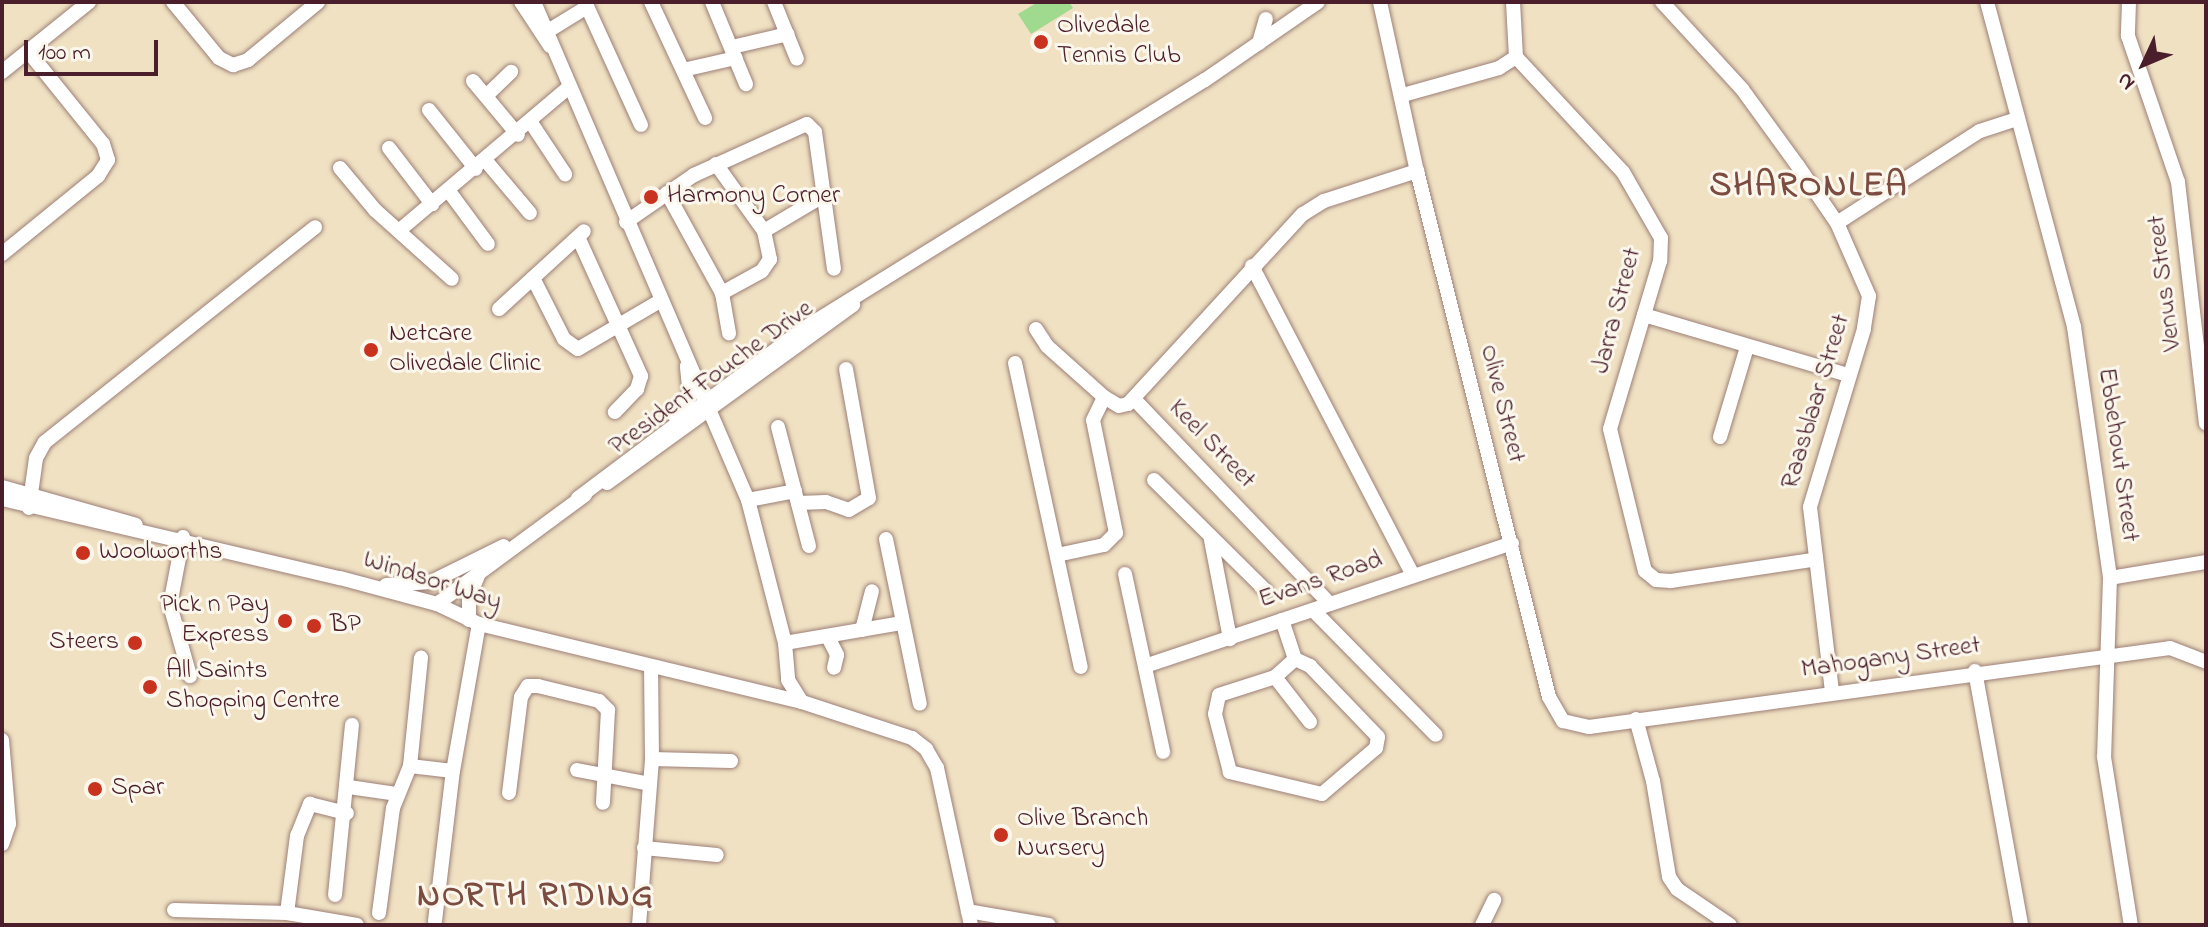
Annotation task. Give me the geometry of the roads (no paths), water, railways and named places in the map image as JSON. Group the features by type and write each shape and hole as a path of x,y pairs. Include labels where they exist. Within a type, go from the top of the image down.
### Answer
{"street":[{"path":"2,72 89,2"},
{"path":"173,2 219,58 233,65 248,60 318,2"},
{"path":"521,2 549,39"},
{"path":"534,2 626,222 710,404 748,500 785,643 785,666 802,702"},
{"path":"651,2 705,118"},
{"path":"712,2 746,84"},
{"path":"774,2 797,59"},
{"name":"President Fouche Drive","path":"578,498 648,458 748,369 1259,43 1318,2"},
{"name":"President Fouche Drive","path":"1004,205 1201,91 1330,2"},
{"path":"1372,2 1384,6"},
{"path":"1403,95 1499,68 1516,57 1513,2"},
{"name":"Raasblaar Street","path":"1662,2 1742,89 1837,223 1870,303 1813,493 1812,560 1832,692"},
{"name":"Ebbehout Street","path":"1987,2 2074,327 2110,578 2104,757 2131,925"},
{"name":"Venus Street","path":"2129,2 2128,36 2178,182 2206,423"},
{"path":"549,39 586,4 641,125"},
{"name":"Olive Street","path":"1384,6 1417,171 1552,708 1563,721 1580,727"},
{"path":"1259,43 1266,19"},
{"path":"683,70 788,34"},
{"path":"2,254 98,176 108,160 103,144 28,51"},
{"name":"Jarra Street","path":"1516,57 1623,172 1654,219 1661,253 1610,429 1645,571 1656,580 1671,581 1812,560"},
{"path":"486,96 511,72"},
{"path":"473,81 518,135"},
{"path":"401,229 518,135 569,87"},
{"path":"429,110 530,213"},
{"path":"1837,223 1980,131 2018,119"},
{"path":"530,121 565,174"},
{"path":"626,222 716,164 810,124 826,194 834,269"},
{"path":"389,148 432,204"},
{"path":"716,164 764,231 768,265 722,293"},
{"path":"340,168 375,210 401,229 452,279"},
{"path":"1135,400 1252,266 1313,206 1417,171"},
{"path":"448,190 488,244"},
{"path":"667,193 722,293 729,333"},
{"path":"764,231 826,194"},
{"path":"29,502 36,458 45,442 315,227"},
{"path":"499,309 581,234 642,380 615,412"},
{"path":"1252,266 1412,574"},
{"path":"533,278 569,346 587,347 662,300"},
{"name":"President Fouche Drive","path":"437,604 656,437 829,325 867,291"},
{"path":"1644,315 1848,375"},
{"path":"1036,329 1047,346 1104,397 1093,420 1116,533 1104,545 1057,555"},
{"path":"1720,437 1747,347"},
{"path":"656,437 690,396 685,349"},
{"path":"1015,363 1081,667"},
{"path":"693,367 718,382 748,369"},
{"path":"748,500 797,497 849,510 869,498 846,369"},
{"name":"Keel Street","path":"1104,397 1124,406 1135,400 1330,604"},
{"path":"778,427 809,546"},
{"path":"1154,480 1211,540 1266,591"},
{"name":"Windsor Way","path":"2,487 29,502"},
{"name":"Windsor Way","path":"2,499 127,520 142,529 437,604 474,622 861,722"},
{"path":"183,537 170,605 190,676"},
{"path":"886,539 920,704"},
{"path":"1211,540 1230,639"},
{"name":"Evans Road","path":"1145,666 1512,543"},
{"path":"362,584 431,582 515,544"},
{"path":"2110,578 2206,562"},
{"path":"435,921 474,622 469,597 481,569"},
{"path":"1125,574 1163,752"},
{"path":"862,630 872,591"},
{"path":"1313,610 1436,735"},
{"path":"1282,620 1295,659 1310,666 1378,737 1376,748 1329,791 1308,794 1235,774 1225,764 1216,700 1231,689 1275,677 1295,659"},
{"path":"785,643 902,623"},
{"path":"828,637 837,655 834,668"},
{"name":"Mahogany Street","path":"1580,727 1975,671 2170,648 2206,662"},
{"path":"379,913 397,794 410,766 421,658"},
{"path":"763,693 785,666"},
{"path":"639,925 652,759 651,668"},
{"path":"1975,671 2021,925"},
{"path":"1275,677 1310,722"},
{"name":"Windsor Way","path":"707,682 802,702 912,738 931,755 969,918"},
{"path":"509,793 521,697 528,686 606,706 603,803"},
{"path":"1636,719 1653,781 1669,877 1677,889 1730,925"},
{"path":"335,895 347,813 352,725"},
{"path":"2,740 9,824 2,844"},
{"path":"652,759 731,761"},
{"path":"410,766 453,771"},
{"path":"577,770 650,784"},
{"path":"349,787 397,794"},
{"path":"287,913 297,836 310,804 347,813"},
{"path":"644,848 717,855"},
{"path":"1482,925 1494,900"},
{"path":"174,910 287,913 357,925"},
{"path":"969,918 1049,925"}],"place":[{"name":"Olivedale Tennis Club","path":"1041,42"},
{"name":"Harmony Corner","path":"651,197"},
{"name":"Netcare Olivedale Clinic","path":"371,350"},
{"name":"Woolworths","path":"83,553"},
{"name":"Pick n Pay Express","path":"285,621"},
{"name":"BP","path":"314,626"},
{"name":"Steers","path":"135,643"},
{"name":"All Saints Shopping Centre","path":"150,687"},
{"name":"Spar","path":"95,789"},
{"name":"Olive Branch Nursery","path":"1001,835"}],"district":[{"name":"SHARONLEA","path":"1809,188"},
{"name":"NORTH RIDING","path":"536,898"}]}
